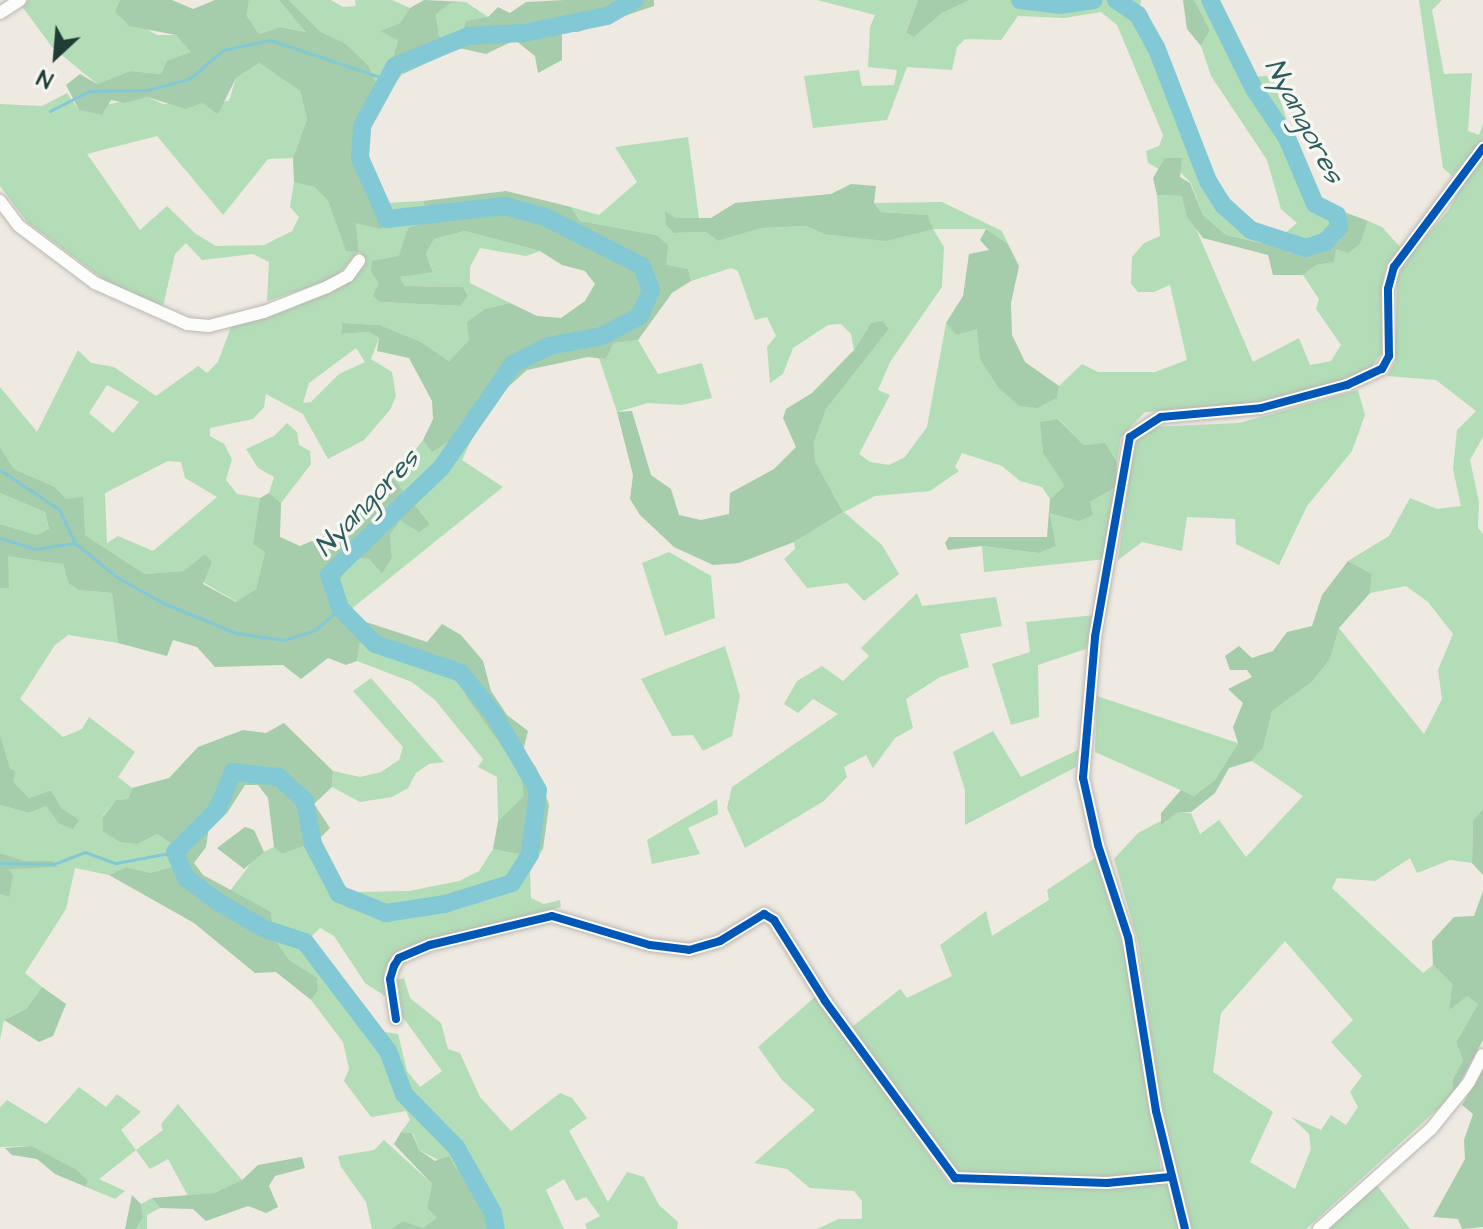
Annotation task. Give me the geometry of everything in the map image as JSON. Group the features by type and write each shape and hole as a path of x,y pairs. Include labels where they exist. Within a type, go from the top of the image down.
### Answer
{"street":[{"path":"0,13 20,0"},
{"path":"1185,1229 1170,1177 1138,982 1083,778 1095,637 1130,437 1140,425 1161,417 1261,408 1347,385 1382,369 1389,356 1388,289 1394,267 1483,148"},
{"path":"0,201 19,226 95,283 187,324 209,326 264,312 348,276 359,261"},
{"path":"396,1019 391,972 399,958 430,945 552,916 650,945 689,950 720,941 764,914 774,920 825,1001 955,1178 1107,1183 1170,1177"},
{"path":"1319,1229 1431,1129 1469,1082 1483,1055"}],"green space":[{"path":"29,0 120,0 115,11 157,35 176,35 192,52 161,74 130,71 97,84 52,47 21,5"},
{"path":"120,0 172,0 193,9 215,0 249,0 247,16 259,34 280,27 306,32 279,0 289,0 321,32 345,43 368,65 382,95 367,128 366,159 390,212 381,229 356,223 359,252 346,251 328,201 314,187 294,182 293,158 307,119 300,91 259,63 236,78 218,114 202,103 186,109 147,97 125,103 111,100 102,115 79,110 66,85 80,74 97,84 130,71 161,74 167,61 191,52 176,35 129,26 115,11"},
{"path":"249,0 279,0 307,32 280,27 259,34 247,16"},
{"path":"289,0 331,0 343,7 356,6 355,0 392,0 410,8 400,23 381,31 398,39 393,57 403,74 382,95 368,65 345,43 321,32"},
{"path":"424,0 466,2 451,3 436,14 439,36 459,48 403,74 393,57 398,40 380,31 400,23 410,8"},
{"path":"654,0 654,6 578,32 562,32 562,60 538,73 535,56 515,40 486,54 459,48 466,21 488,17 498,7 510,13 526,2"},
{"path":"817,0 918,0 906,31 914,37 942,13 970,0 1141,0 1140,7 1154,27 1224,197 1249,221 1274,233 1261,243 1226,235 1203,215 1191,183 1166,158 1159,169 1148,163 1146,151 1159,146 1163,135 1117,25 1101,12 1064,18 1018,16 1001,40 965,39 957,47 952,70 907,67 887,120 813,128 804,76 859,70 862,86 894,85 897,70 868,67 870,27 875,15"},
{"path":"918,0 970,0 942,13 914,37 906,32"},
{"path":"1183,0 1194,0 1210,30 1201,46 1187,29"},
{"path":"1194,0 1216,0 1248,70 1256,77 1272,75 1304,172 1320,197 1347,213 1341,239 1323,251 1289,253 1284,234 1297,223 1281,209 1267,160 1211,76 1201,46 1210,30"},
{"path":"1419,0 1442,0 1432,10 1444,74 1472,73 1468,131 1479,135 1483,123 1483,140 1452,176 1443,168"},
{"path":"466,2 488,17 460,48 439,36 436,13 451,3"},
{"path":"259,63 300,91 307,119 293,158 268,159 223,215 157,136 87,154 140,230 167,206 196,234 216,246 264,245 292,231 299,217 290,207 294,182 314,187 328,201 346,250 359,252 334,279 267,301 269,262 253,254 202,260 186,243 175,254 163,306 103,279 27,222 0,186 0,104 42,106 67,93 79,110 147,97 163,104 229,101 236,78"},
{"path":"688,137 699,218 675,218 674,233 706,232 718,241 760,228 806,226 824,234 926,215 881,212 874,203 942,202 1002,231 1008,244 986,229 933,229 944,247 942,287 890,362 878,390 890,395 859,454 870,462 889,465 905,457 927,427 946,323 956,335 977,328 1057,398 1059,386 1082,364 1098,372 1155,372 1187,360 1170,285 1154,292 1138,292 1131,284 1132,257 1144,243 1160,236 1157,195 1182,196 1253,362 1299,338 1310,365 1331,361 1341,345 1316,309 1319,299 1303,275 1316,265 1334,262 1335,249 1360,244 1368,221 1382,227 1400,247 1386,266 1382,287 1386,347 1367,373 1338,383 1247,407 1145,412 1121,437 1117,462 1105,444 1084,445 1059,419 1041,422 1043,453 1066,486 1050,499 1042,487 1020,481 1002,466 962,453 955,467 959,471 930,491 875,496 844,512 882,545 899,574 864,601 847,583 807,588 784,559 795,549 794,542 843,512 815,461 814,442 826,409 889,329 884,322 871,323 854,350 851,334 841,324 828,325 793,348 783,374 770,383 767,347 776,336 767,317 755,320 738,271 731,268 691,281 688,269 666,266 656,235 580,221 571,207 599,215 637,182 615,147"},
{"path":"1483,157 1483,437 1470,460 1479,502 1478,528 1483,534 1483,810 1473,822 1472,863 1450,860 1417,873 1410,858 1375,881 1337,878 1332,888 1423,973 1433,965 1452,984 1449,1010 1467,995 1478,1004 1456,1042 1463,1060 1452,1081 1454,1094 1306,1229 1192,1229 1164,1132 1138,942 1114,859 1138,833 1176,813 1191,813 1200,834 1219,820 1246,857 1303,796 1252,761 1263,748 1272,711 1312,682 1330,659 1339,628 1424,734 1442,699 1438,670 1453,634 1428,602 1406,586 1370,593 1372,574 1348,561 1389,536 1410,498 1437,509 1461,506 1453,469 1457,430 1476,411 1436,380 1387,376 1395,362 1397,278 1406,259 1448,211 1474,163","holes":["1285,941 1353,1020 1331,1042 1362,1076 1350,1092 1358,1107 1346,1125 1331,1115 1321,1130 1291,1117 1309,1134 1311,1149 1295,1189 1250,1162 1273,1112 1213,1072 1221,1013"]},
{"path":"1165,158 1182,158 1180,177 1190,183 1203,215 1226,235 1261,243 1274,233 1284,234 1289,253 1323,251 1341,239 1347,213 1368,221 1360,244 1348,253 1336,249 1334,262 1316,265 1303,275 1273,275 1268,255 1203,238 1187,217 1182,196 1157,195 1153,178"},
{"path":"851,184 876,186 874,203 881,212 927,215 933,229 886,241 824,234 806,226 761,228 718,241 706,232 674,233 666,225 665,211 675,218 711,218 735,203 831,194"},
{"path":"506,191 571,207 580,221 656,235 668,245 666,265 688,269 691,281 672,293 638,340 614,343 606,359 588,357 527,370 490,403 470,443 450,441 432,452 423,440 433,419 432,401 409,358 377,351 379,338 369,332 341,334 342,323 380,325 421,342 449,361 469,340 467,322 485,309 510,303 537,316 561,318 585,301 595,284 585,271 562,265 540,251 465,231 434,239 426,254 433,272 400,277 404,286 463,287 468,296 460,306 380,302 373,296 379,283 371,272 372,261 399,256 408,228 428,220 423,201"},
{"path":"423,201 428,220 408,228 400,256 379,283 380,302 459,306 468,296 463,287 403,286 399,277 433,271 426,254 434,239 465,231 540,251 526,256 480,248 470,267 470,283 510,303 485,309 469,340 449,361 421,342 380,325 342,323 341,334 369,332 379,338 371,359 392,372 396,396 390,410 364,440 328,459 303,414 266,394 264,407 253,419 210,428 210,436 224,444 232,459 226,480 237,494 260,498 254,543 265,552 256,589 237,602 184,571 145,574 85,535 66,499 55,487 14,469 0,447 0,387 37,432 78,350 91,363 114,367 156,396 198,366 207,373 218,362 231,327 329,293 350,281 364,261 359,252 356,223 390,212 385,203","holes":["356,348 365,362 339,374 311,402 303,403 309,383","107,385 139,402 113,433 89,413","168,461 181,462 185,478 217,497 153,551 118,536 107,543 105,493"]},
{"path":"986,229 1008,244 1019,266 1011,303 1012,335 1025,362 1059,386 1057,398 1037,408 1019,406 998,387 980,359 977,329 956,335 946,323 963,296 969,254 989,250 980,240"},
{"path":"883,321 889,329 826,409 814,442 815,461 843,512 794,542 739,563 713,565 674,547 640,515 630,499 633,475 617,412 632,411 651,475 671,489 679,515 701,520 729,514 730,493 774,469 796,447 783,418 786,409 812,393 854,350 871,323"},
{"path":"638,340 658,374 702,363 712,398 682,405 648,403 617,412 599,358 606,359 614,343"},
{"path":"1358,390 1365,415 1352,451 1307,506 1279,565 1236,544 1235,519 1187,517 1182,551 1142,542 1118,560 1133,450 1137,437 1151,427 1239,423"},
{"path":"1058,419 1084,445 1105,443 1117,462 1116,487 1090,502 1093,515 1079,521 1050,513 1056,546 1039,553 982,546 948,550 945,543 949,537 1047,537 1050,499 1065,486 1043,453 1040,422"},
{"path":"287,423 297,432 299,445 310,451 311,464 281,503 269,493 274,477 258,468 246,449 274,436"},
{"path":"423,440 432,451 450,441 470,443 462,460 503,487 350,610 338,584 352,558 369,559 382,574 392,558 390,535 400,519 430,524 393,478"},
{"path":"0,447 14,469 55,487 66,499 83,497 85,535 145,574 184,571 205,554 212,562 203,584 236,602 256,589 265,552 253,544 260,498 269,493 281,503 280,537 300,546 338,530 351,509 369,503 375,485 393,478 430,524 419,532 400,520 390,535 392,558 382,574 369,559 352,558 338,584 350,610 366,622 427,642 442,624 461,635 483,661 491,691 507,715 528,731 523,751 514,759 505,751 465,695 458,667 434,656 379,640 359,643 357,661 346,665 328,658 301,679 283,665 215,667 197,647 173,640 167,656 118,643 112,593 78,590 68,583 63,564 8,556 9,588 0,588 0,524 37,535 49,529 45,512 0,493"},
{"path":"1116,487 1106,559 984,572 982,546 1039,553 1056,546 1050,512 1090,502"},
{"path":"0,493 45,512 49,530 37,535 0,524"},
{"path":"669,552 711,576 715,618 665,636 642,563"},
{"path":"22,555 63,564 68,583 78,590 112,593 118,643 68,635 55,645 20,699 63,737 82,729 89,717 135,752 118,777 132,788 128,799 116,800 103,816 103,831 138,844 157,834 172,844 171,867 150,873 126,867 109,875 75,868 66,909 25,973 42,987 26,1009 4,1020 0,1040 0,894 8,897 8,868 58,866 54,861 25,861 0,853 0,805 29,813 46,806 58,823 62,809 51,790 29,798 12,782 0,735 0,588 9,588 7,556"},
{"path":"1348,561 1372,574 1370,593 1339,628 1330,659 1312,682 1272,711 1263,748 1252,761 1229,768 1215,793 1191,812 1176,813 1161,825 1161,813 1181,790 1194,796 1215,780 1238,743 1233,727 1243,703 1228,689 1252,677 1247,670 1230,670 1225,656 1239,646 1252,658 1273,651 1287,632 1312,626 1322,595"},
{"path":"917,593 922,606 996,597 1002,626 960,634 969,667 940,677 906,699 913,728 895,738 873,768 866,755 844,767 847,777 824,801 745,848 727,808 732,787 838,714 813,699 798,713 784,704 797,681 822,666 843,681 869,656 861,648"},
{"path":"1095,615 1086,649 1038,665 1039,717 1011,725 992,664 1030,652 1026,622"},
{"path":"379,640 458,667 465,695 505,751 514,759 523,751 536,767 521,775 525,797 498,821 497,777 478,767 483,759 435,700 412,682 357,661 358,642"},
{"path":"725,646 740,696 732,736 703,751 693,735 672,736 641,679"},
{"path":"371,678 444,762 429,764 416,773 408,788 392,797 360,802 332,787 333,771 360,777 381,772 399,760 403,747 353,691"},
{"path":"1097,696 1238,743 1215,780 1194,796 1095,752"},
{"path":"284,723 333,771 332,787 314,804 330,828 316,842 282,854 274,847 268,798 258,785 245,785 227,813 209,827 206,847 194,863 203,875 271,912 274,939 289,960 317,978 318,991 311,1000 276,972 255,973 194,923 109,875 126,867 150,873 171,867 172,844 157,834 138,844 120,842 103,831 103,817 116,800 128,799 132,788 169,778 198,747 243,730 266,733"},
{"path":"993,731 1021,777 1078,750 1076,767 965,825 965,790 953,752"},
{"path":"0,735 10,769 15,771 13,782 29,798 51,790 62,809 79,820 73,829 58,823 46,806 29,813 0,805"},
{"path":"536,767 549,805 543,849 523,855 493,849 498,821 524,796 521,775"},
{"path":"717,799 718,814 688,828 700,854 652,864 647,840"},
{"path":"1483,809 1483,875 1472,863 1473,821"},
{"path":"245,827 254,830 264,852 244,869 217,848"},
{"path":"316,842 337,882 353,892 409,891 459,881 479,871 493,849 523,855 543,849 530,872 531,898 544,904 560,900 561,907 403,948 392,955 384,973 385,996 365,983 334,936 320,928 309,939 378,1031 398,1034 407,1071 420,1087 442,1071 402,1016 397,980 404,978 410,998 441,1023 448,1049 460,1053 480,1097 511,1131 560,1093 572,1098 587,1118 569,1131 608,1202 627,1172 644,1177 659,1205 678,1222 677,1229 587,1229 585,1224 600,1216 586,1197 576,1201 564,1179 546,1190 564,1229 501,1229 492,1198 456,1169 419,1150 413,1133 401,1132 410,1120 406,1111 371,1117 344,1081 349,1069 343,1042 311,1000 318,991 316,978 289,960 273,939 271,912 230,891 257,855 274,847 282,854"},
{"path":"0,853 25,861 54,861 58,867 9,869 13,876 9,897 0,894"},
{"path":"1095,858 1132,975 1161,1171 1109,1178 956,1173 852,1027 900,989 907,998 952,976 940,945 986,911 992,936 1049,900 1047,890"},
{"path":"1483,891 1483,1040 1454,1094 1452,1081 1463,1060 1456,1042 1478,1004 1467,996 1449,1010 1452,984 1433,965 1432,941 1454,917 1474,916"},
{"path":"42,987 66,1004 53,1036 39,1042 4,1020 26,1009"},
{"path":"816,996 950,1185 1110,1188 1168,1182 1179,1229 817,1229 839,1219 862,1219 862,1201 854,1191 810,1188 787,1169 754,1163 815,1110 782,1080 758,1047"},
{"path":"1483,1069 1483,1227 1462,1229 1458,1219 1433,1217 1465,1159 1464,1140 1473,1114 1462,1105"},
{"path":"79,1087 106,1107 117,1094 141,1112 121,1130 136,1150 99,1179 125,1191 115,1199 86,1187 88,1181 31,1146 0,1147 0,1107 7,1100 46,1124"},
{"path":"178,1104 242,1180 214,1193 188,1196 168,1159 150,1169 136,1150 163,1130 161,1124"},
{"path":"401,1132 412,1133 419,1150 435,1161 449,1156 456,1169 472,1164 492,1198 501,1229 391,1229 403,1221 423,1228 437,1218 427,1208 432,1184 394,1144"},
{"path":"384,1140 432,1184 427,1208 438,1219 423,1228 403,1221 391,1229 372,1229 366,1202 341,1167 338,1156 374,1150"},
{"path":"31,1146 77,1170 88,1181 86,1187 55,1174 37,1159 12,1155 5,1148"},
{"path":"302,1157 305,1168 275,1176 269,1186 278,1207 266,1213 248,1206 206,1221 193,1209 160,1208 152,1198 214,1193 242,1180 258,1165"},
{"path":"1376,1184 1410,1229 1324,1229"},
{"path":"132,1195 141,1204 143,1217 136,1229 125,1229"},
{"path":"152,1198 160,1208 147,1215 147,1229 136,1229 143,1217 141,1204"}],"waterway":[{"name":"Nyangores","path":"496,1229 493,1213 456,1147 404,1094 388,1051 305,942 265,929 218,902 186,878 175,852 217,810 233,772 279,777 305,801 313,844 339,894 386,913 445,904 512,883 530,854 538,790 495,716 461,673 375,644 340,608 329,575 441,468 513,364 549,346 602,336 640,316 651,290 642,266 545,217 505,206 387,219 360,158 362,126 395,66 468,36 524,33 607,16 635,0"},
{"name":"Nyangores","path":"1020,0 1059,5 1094,0"},
{"name":"Nyangores","path":"1116,0 1138,15 1156,47 1208,181 1223,205 1251,230 1306,248 1326,241 1339,227 1337,215 1315,204 1287,138 1254,89 1210,0"},
{"path":"50,111 89,91 147,90 189,79 223,50 270,40 386,79"},
{"path":"0,470 59,509 75,543 117,577 161,602 236,633 284,640 315,630 340,608"},
{"path":"0,538 36,549 74,543"},
{"path":"0,863 54,864 85,852 116,863 175,852"}],"cycle path":[{"path":"1185,1229 1156,1111 1128,937 1098,845 1083,778 1095,637 1130,437 1161,417 1261,408 1347,385 1382,369 1389,356 1388,289 1394,267 1483,148"},
{"path":"396,1019 390,979 394,966 399,958 430,945 552,916 650,945 689,950 720,941 764,914 774,920 825,1001 955,1178 1107,1183 1170,1177"}]}
